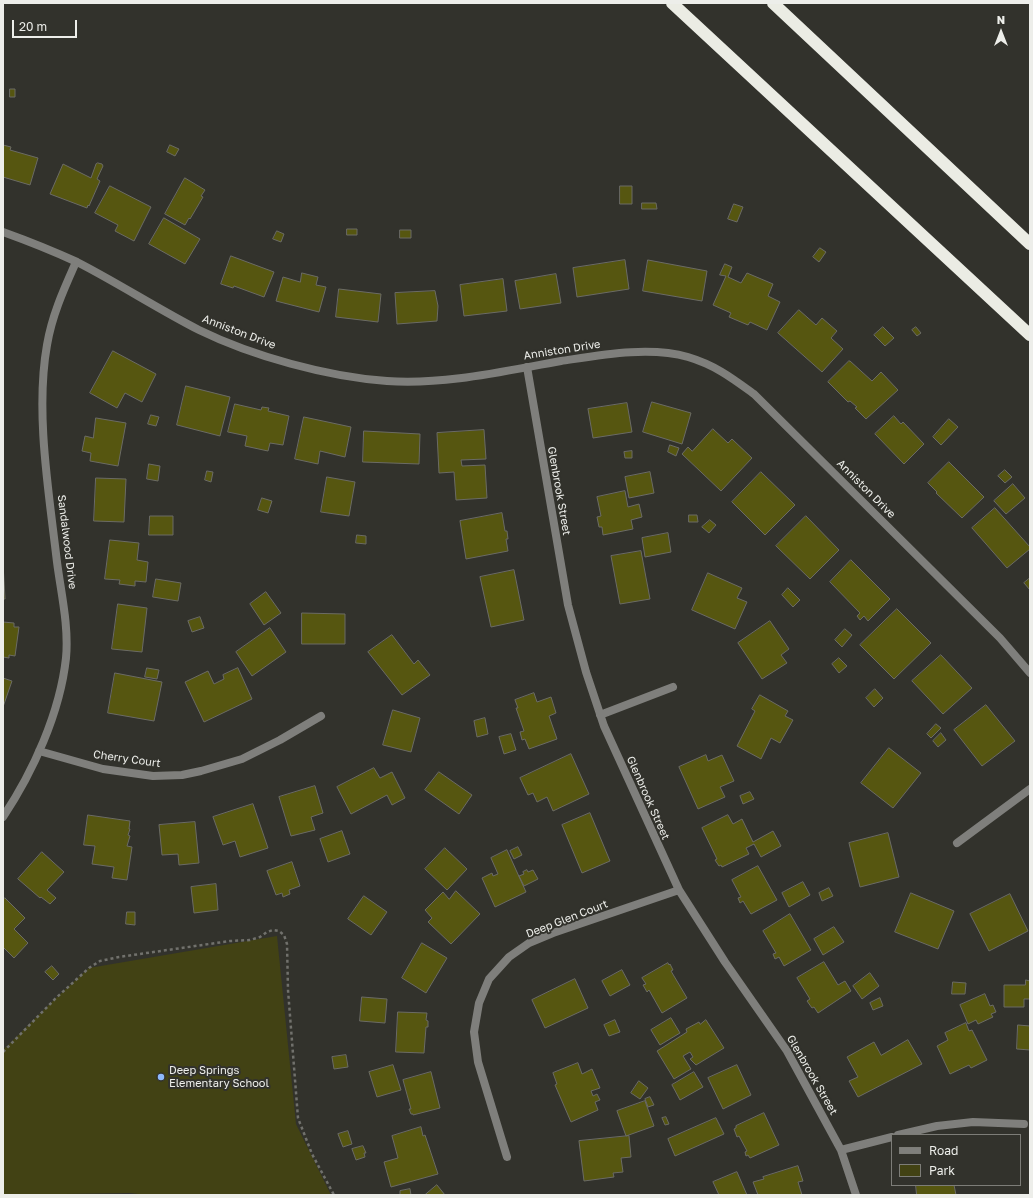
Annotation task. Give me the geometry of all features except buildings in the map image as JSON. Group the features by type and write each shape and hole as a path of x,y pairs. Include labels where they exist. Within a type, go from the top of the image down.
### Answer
{"highway":[{"path":"672,3 1030,335"},
{"path":"773,3 1030,244"}],"street":[{"name":"Anniston Drive","path":"3,232 76,262 201,330 248,350 298,365 344,376 388,381 430,381 604,354 654,352 687,357 720,370 754,394 994,633 1030,673"},
{"name":"Sandalwood Drive","path":"3,817 16,798 39,751 62,682 66,657 63,600 47,472 43,422 43,382 47,344 57,307 76,262"},
{"name":"Glenbrook Street","path":"527,367 568,605 586,672 600,715 639,806 679,890 725,962 787,1051 842,1150 856,1195"},
{"path":"600,715 674,687"},
{"name":"Cherry Court","path":"39,751 103,769 153,776 182,775 201,772 242,759 280,740 321,716"},
{"path":"957,843 1030,789"},
{"name":"Deep Glen Court","path":"507,1157 478,1062 474,1032 479,1003 489,979 509,957 529,944 553,933 679,890"},
{"path":"902,1134 937,1126 973,1122 1024,1124"},
{"path":"842,1150 891,1137"}],"path":[{"path":"3,1052 56,998 89,968 100,961 215,943 250,940 260,937 273,930 279,931 284,935 287,944 288,990 298,1118 312,1154 334,1195"}],"green space":[{"name":"Deep Springs Elementary School","path":"277,936 296,1124 331,1195 147,1195 130,1193 3,1195 3,1050 56,998 89,968"}],"place":[{"name":"Deep Springs Elementary School","path":"161,1077"}]}
